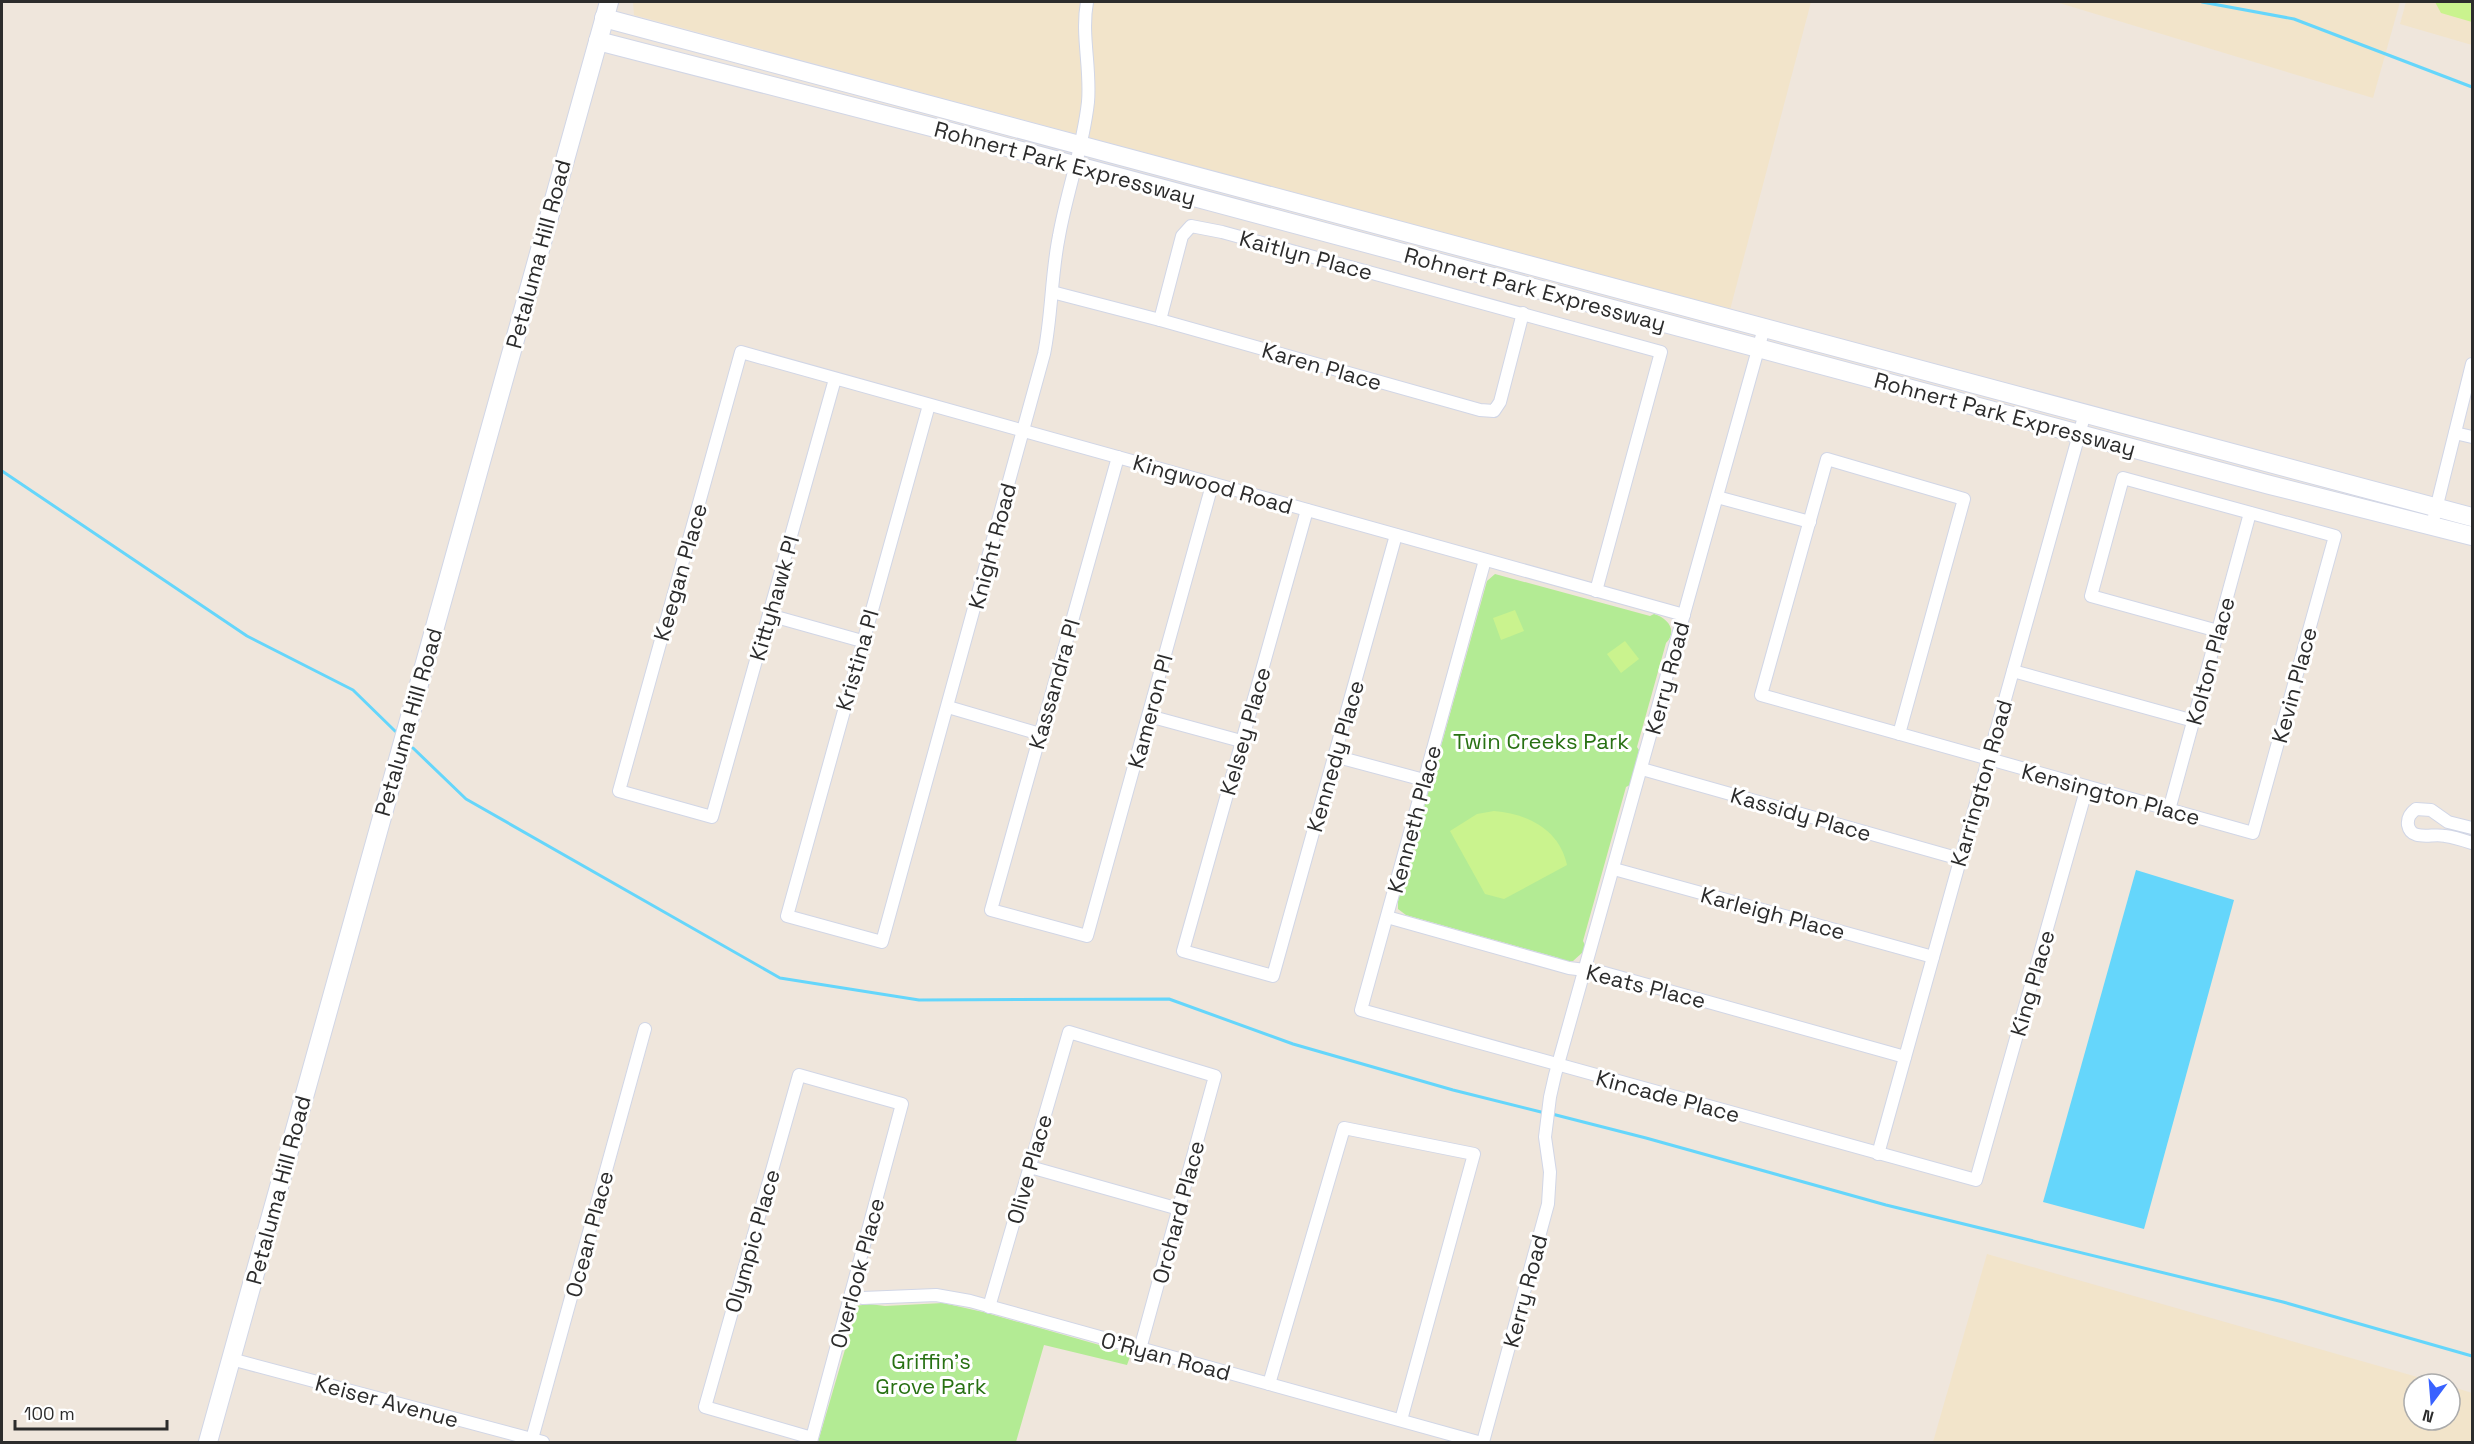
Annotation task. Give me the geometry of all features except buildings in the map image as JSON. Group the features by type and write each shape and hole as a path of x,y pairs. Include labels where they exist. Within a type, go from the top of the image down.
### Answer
{"main road":[{"name":"Rohnert Park Expressway","path":"606,10 1081,146 2085,413 2435,512 2472,517"},
{"name":"Petaluma Hill Road","path":"208,1443 606,10"},
{"name":"Rohnert Park Expressway","path":"598,41 2472,536"}],"street":[{"name":"Knight Road","path":"882,942 1024,431 1047,335 1059,236 1081,146 1089,84 1085,31 1087,2"},
{"name":"Kaitlyn Place","path":"1160,320 1182,236 1191,226 1232,234 1661,352 1596,591"},
{"name":"Karen Place","path":"1052,292 1480,410 1494,411 1500,402 1523,314"},
{"name":"Kerry Road","path":"1483,1443 1548,1204 1550,1172 1545,1137 1550,1097 1558,1065 1764,328"},
{"name":"Kingwood Road","path":"741,352 1684,615"},
{"name":"Keegan Place","path":"712,818 619,791 741,352"},
{"path":"2435,512 2472,364"},
{"name":"Kittyhawk Pl","path":"712,818 835,379"},
{"name":"Kristina Pl","path":"882,942 787,916 929,405"},
{"name":"Karrington Road","path":"1878,1154 2085,413"},
{"path":"2455,433 2472,437"},
{"name":"Kassandra Pl","path":"990,910 1118,457"},
{"path":"1717,497 1810,522 1827,459 1964,499 1899,734"},
{"path":"2218,631 2091,596 2123,478 2250,513"},
{"name":"Kameron Pl","path":"990,910 1087,936 1212,485"},
{"name":"Kelsey Place","path":"1273,976 1183,951 1307,510"},
{"name":"Kevin Place","path":"2250,513 2335,536 2253,833"},
{"name":"Kolton Place","path":"2169,810 2250,513"},
{"name":"Kensington Place","path":"1810,522 1761,695 2253,833"},
{"name":"Kennedy Place","path":"1273,976 1396,536"},
{"name":"Kenneth Place","path":"1361,1010 1485,560"},
{"path":"769,615 862,641"},
{"path":"2013,671 2194,721"},
{"path":"948,708 1040,734"},
{"path":"1149,716 1241,741"},
{"path":"1334,756 1424,780"},
{"name":"Kassidy Place","path":"1642,769 1960,859"},
{"name":"King Place","path":"1976,1180 2087,787"},
{"path":"2472,828 2448,822 2425,808 2416,809 2408,818 2408,826 2412,833 2419,836 2441,835 2472,843"},
{"name":"Karleigh Place","path":"1614,869 1933,957"},
{"name":"Keats Place","path":"1387,917 1569,968 1601,972 1905,1057"},
{"name":"Kincade Place","path":"1361,1010 1976,1180"},
{"name":"Ocean Place","path":"538,1441 645,1029"},
{"name":"Orchard Place","path":"1069,1032 1215,1076 1140,1349"},
{"name":"Olive Place","path":"989,1307 1069,1032"},
{"name":"Overlook Place","path":"799,1075 902,1104 812,1440"},
{"name":"Olympic Place","path":"799,1075 705,1407 812,1440"},
{"path":"1269,1384 1344,1128 1474,1154 1401,1420"},
{"path":"1030,1167 1179,1209"},
{"name":"O'Ryan Road","path":"851,1294 863,1298 936,1295 989,1307 1478,1443"},
{"name":"Keiser Avenue","path":"231,1359 538,1441"}],"shaded area":[{"path":"633,2 1811,2 1730,310 634,15"},
{"path":"2056,2 2400,2 2373,98"},
{"path":"2406,2 2472,2 2472,45 2400,24"},
{"path":"1987,1254 2402,1373 2402,1432 2462,1432 2462,1390 2472,1393 2472,1442 1933,1442"}],"green space":[{"path":"2435,2 2472,2 2472,22 2441,13"},
{"name":"Twin Creeks Park","path":"1495,574 1650,616 1654,614 1670,625 1670,638 1666,643 1637,747 1639,750 1630,785 1626,787 1583,941 1585,945 1583,952 1573,961 1562,961 1559,958 1406,915 1398,909 1398,901 1487,581"},
{"path":"1515,610 1524,631 1501,640 1493,618"},
{"path":"1625,641 1639,659 1621,673 1607,654"},
{"path":"1494,811 1519,816 1540,826 1557,842 1567,865 1504,899 1485,894 1450,831 1477,814"},
{"name":"Griffin's Grove Park","path":"943,1303 1131,1354 1127,1365 1044,1345 1016,1442 818,1442 853,1322 851,1315 856,1306"}],"water":[{"path":"2136,870 2234,900 2144,1229 2043,1202"}],"waterway":[{"path":"2202,2 2294,19 2472,87"},
{"path":"2,471 247,636 353,690 395,731"},
{"path":"413,748 466,799 780,978 919,1000 1169,999 1293,1044 1453,1090 1545,1113"},
{"path":"1552,1114 1886,1205 2283,1302 2472,1356"}]}
